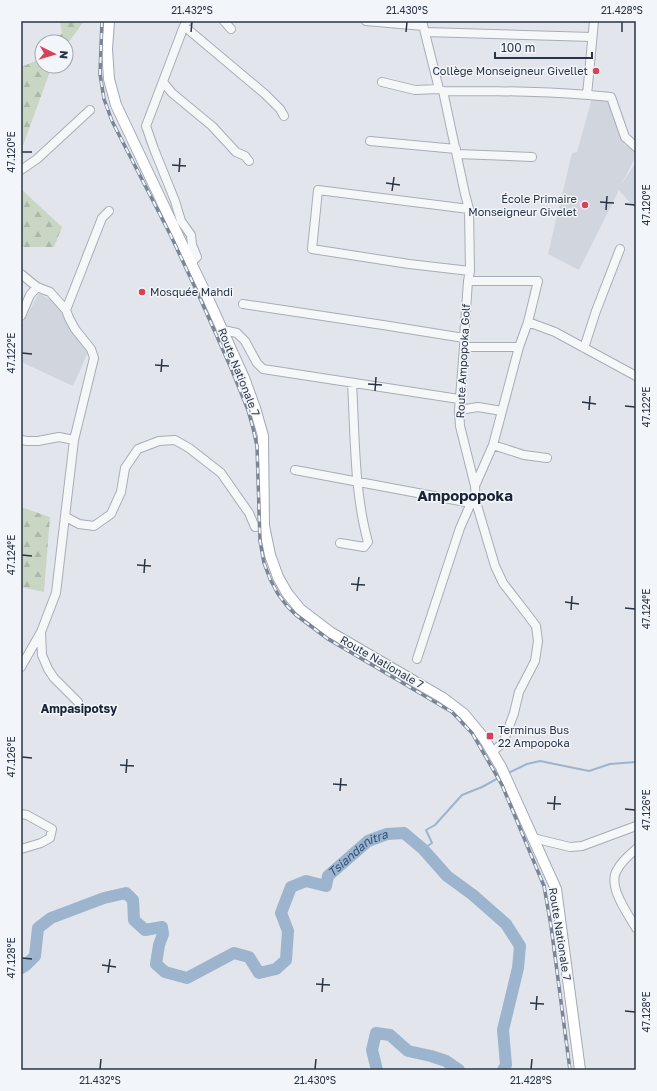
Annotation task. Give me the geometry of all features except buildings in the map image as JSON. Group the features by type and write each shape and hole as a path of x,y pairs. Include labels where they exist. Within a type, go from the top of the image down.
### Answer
{"main road":[{"name":"Route Nationale 7","path":"109,21 107,49 110,79 116,105 223,330 244,378 255,408 263,436 264,526 270,555 278,577 287,593 300,609 330,632 443,698 464,714 483,737 501,767 556,889 580,1070"}],"street":[{"path":"224,21 231,29"},
{"path":"366,21 592,37"},
{"path":"586,95 594,21"},
{"path":"190,263 197,257 192,245 191,236 181,221 175,201 146,126 186,23 275,104 284,116"},
{"name":"Route Ampopoka Golf","path":"423,26 441,90 465,194 470,209 470,271 468,281 459,410 460,426 475,486 474,503 495,566 503,583 536,626 538,641 535,661 519,692 514,713 503,743 492,752"},
{"path":"163,82 172,93 212,126 236,152 245,156 249,161"},
{"path":"382,82 415,90 514,92 611,97 625,137 636,148"},
{"path":"21,170 37,160 90,110"},
{"path":"370,141 456,152 532,157"},
{"path":"470,209 318,190 312,249 409,264 470,271"},
{"path":"66,310 102,218 109,211"},
{"path":"584,348 596,311 620,249"},
{"path":"21,274 37,287 50,292 66,310 75,329 91,349 94,358 74,440 56,593 41,632 21,667"},
{"path":"468,281 538,281 528,322 519,346 493,445 475,486"},
{"path":"21,316 30,295 37,287"},
{"path":"243,304 383,324 464,342 519,346"},
{"path":"528,322 555,332 636,376"},
{"path":"223,330 237,333 245,341 257,363 263,369 459,399"},
{"path":"340,544 364,547 368,542 364,528 358,482 352,383"},
{"path":"459,410 478,407 502,411"},
{"path":"21,440 38,441 59,437 74,440"},
{"path":"66,516 79,524 94,526 111,514 121,492 125,468 138,449 159,441 175,440 189,448 221,473 255,527 264,526"},
{"path":"493,445 524,455 547,458"},
{"path":"295,470 474,503 460,528 417,659"},
{"path":"41,632 42,655 48,669 54,678 78,702"},
{"path":"21,814 27,814 52,829 50,838 21,849"},
{"path":"533,838 570,847 582,846 636,826"},
{"path":"636,849 626,858 616,871 614,881 619,898 636,928"}],"shaded area":[{"name":"École Primaire Monseigneur Givelet","path":"592,98 610,102 622,133 624,144 636,152 636,156 621,185 636,162 636,210 619,190 579,270 548,254 572,153 577,152"},
{"path":"39,293 56,303 89,350 73,386 21,362 21,326"}],"green space":[{"path":"60,21 84,21 74,35 61,34"},
{"path":"34,62 34,74 49,74 21,151 21,67"},
{"path":"21,189 62,227 54,247 23,247 21,252"},
{"path":"21,507 50,517 44,592 21,587"}],"waterway":[{"path":"508,773 527,764 540,761 589,771 610,764 636,762"},
{"path":"423,849 432,843 426,830 435,825 462,795 482,787 502,776"},
{"name":"Tsiandanitra","path":"21,968 35,956 38,928 51,918 104,898 126,893 133,900 134,920 145,930 162,927 163,934 159,945 156,964 165,972 187,978 234,953 249,957 259,973 276,969 286,960 288,931 281,913 291,887 306,881 326,886 328,876 368,841 387,834 404,833 423,849 447,876 473,895 506,924 520,946 518,968 503,1030 506,1065 503,1070"},
{"name":"Tsiandanitra","path":"377,1070 372,1050 376,1033 390,1035 408,1051 446,1061 459,1070"}],"railway":[{"path":"102,21 100,74 104,99 112,121 171,236 231,368 248,410 257,446 260,541 264,563 270,579 278,594 296,615 328,639 452,712 472,733 502,785 544,886 551,926 570,1070"}],"place":[{"name":"Collège Monseigneur Givellet","path":"596,71"},
{"name":"École Primaire Monseigneur Givelet","path":"585,205"},
{"name":"Mosquée Mahdi","path":"142,292"},
{"name":"Terminus Bus 22 Ampopoka","path":"490,736"}],"district":[{"name":"Ampopopoka","path":"465,496"},
{"name":"Ampasipotsy","path":"79,709"}]}
